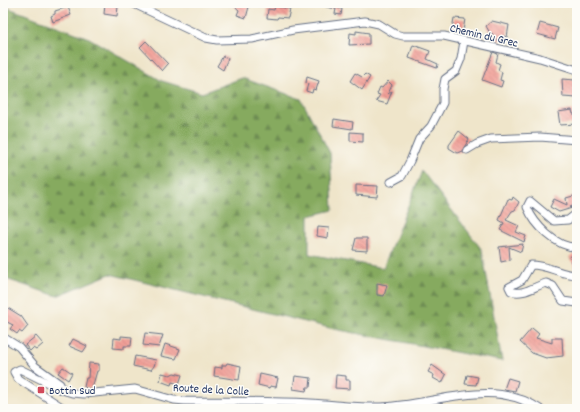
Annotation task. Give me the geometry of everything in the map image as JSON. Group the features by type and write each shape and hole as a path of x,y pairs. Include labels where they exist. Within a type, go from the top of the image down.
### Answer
{"street":[{"name":"Chemin du Grec","path":"132,3 206,38 217,40 259,38 293,30 365,21 379,24 394,34 403,36 444,36 540,58 577,70"},
{"path":"391,182 402,176 419,139 431,126 443,102 445,79 456,71 461,59 464,41"},
{"path":"468,150 477,144 491,139 540,137 577,140"},
{"path":"577,212 568,220 554,221 530,201 527,207 531,217 548,234 563,244 571,247 577,246"},
{"path":"577,275 566,275 543,265 531,265 522,280 509,287 511,292 525,292 546,283 553,286 563,301 577,303"},
{"path":"3,337 19,347 35,366 60,384 62,390"},
{"name":"Route de la Colle","path":"65,409 18,379 14,372 20,369 62,390 84,394 135,389 179,400 335,404 346,407 379,407 399,406 480,392 510,396 540,409"}],"green space":[{"path":"3,6 89,38 162,81 202,93 242,78 301,99 330,153 333,210 309,216 309,254 383,268 422,171 482,250 502,361 334,329 110,274 57,296 3,278"}],"building":[{"path":"105,3 118,6 117,16 104,14"},
{"path":"231,3 250,3 246,18 237,15 239,10"},
{"path":"322,3 339,3 338,8 342,9 341,15 335,14 336,9 322,6"},
{"path":"275,6 290,9 288,18 267,18 268,9 274,10"},
{"path":"68,7 71,15 53,22 51,16 55,14 55,11"},
{"path":"454,18 465,19 463,31 452,29"},
{"path":"492,21 509,25 507,37 503,36 502,41 492,39 493,34 490,33 486,26"},
{"path":"540,23 558,28 555,39 537,34"},
{"path":"356,31 369,33 369,44 349,45 350,33 356,34"},
{"path":"146,41 168,64 162,71 140,47"},
{"path":"413,45 430,51 427,59 438,64 437,68 409,58"},
{"path":"493,52 498,54 496,62 500,64 498,70 502,72 500,80 503,81 501,87 482,80"},
{"path":"223,56 228,58 223,70 217,66"},
{"path":"355,73 362,77 365,74 370,77 362,90 350,81"},
{"path":"307,77 319,81 316,90 313,89 312,93 306,91 308,84 306,83"},
{"path":"562,79 575,80 577,98 563,97"},
{"path":"388,81 392,85 388,94 392,91 387,104 376,101 380,95 377,94 380,87 382,88"},
{"path":"572,110 573,114 577,114 577,124 560,125 558,112"},
{"path":"334,119 353,122 352,129 333,126"},
{"path":"459,131 469,139 462,151 457,153 449,148 449,145"},
{"path":"350,132 363,133 363,142 350,141"},
{"path":"356,185 378,186 377,197 356,195"},
{"path":"577,195 577,204 570,207 572,208 559,212 550,207 554,199 567,205 566,198"},
{"path":"513,197 519,202 515,210 512,211 506,220 519,226 516,232 526,236 524,242 500,230 504,223 499,220 508,199 512,200"},
{"path":"318,227 329,228 328,238 317,236"},
{"path":"356,238 367,238 367,251 353,250"},
{"path":"523,244 521,252 509,247 510,260 501,262 499,247"},
{"path":"577,253 577,270 569,257"},
{"path":"377,283 387,285 384,296 377,295"},
{"path":"3,305 21,316 28,326 22,333 19,331 17,334 10,329 13,325 3,320"},
{"path":"532,328 539,334 536,338 552,343 552,338 562,338 563,356 546,358 532,353 520,342"},
{"path":"145,333 163,335 159,347 143,345"},
{"path":"36,336 43,344 36,350 33,348 30,351 25,345"},
{"path":"121,336 132,337 131,346 124,346 124,349 113,348 114,338 121,339"},
{"path":"73,339 87,346 83,352 69,346"},
{"path":"165,344 180,349 176,359 161,356"},
{"path":"135,356 156,360 154,366 151,370 133,366"},
{"path":"89,363 99,364 99,371 97,371 92,388 88,389 84,387 86,378 88,378"},
{"path":"227,363 241,366 239,380 214,376 215,367 222,368 222,365 226,365"},
{"path":"432,365 446,375 442,383 433,378 434,375 428,372"},
{"path":"63,367 72,373 68,380 58,373"},
{"path":"162,373 182,375 179,384 172,382 171,385 160,381"},
{"path":"260,374 278,378 276,387 270,386 270,388 258,385"},
{"path":"336,375 346,376 346,380 350,380 350,389 335,388"},
{"path":"467,375 478,377 476,385 465,384"},
{"path":"295,376 311,378 310,387 307,387 306,391 293,389"},
{"path":"508,378 518,381 515,391 504,389"}],"place":[{"name":"Bottin Sud","path":"41,390"}]}
